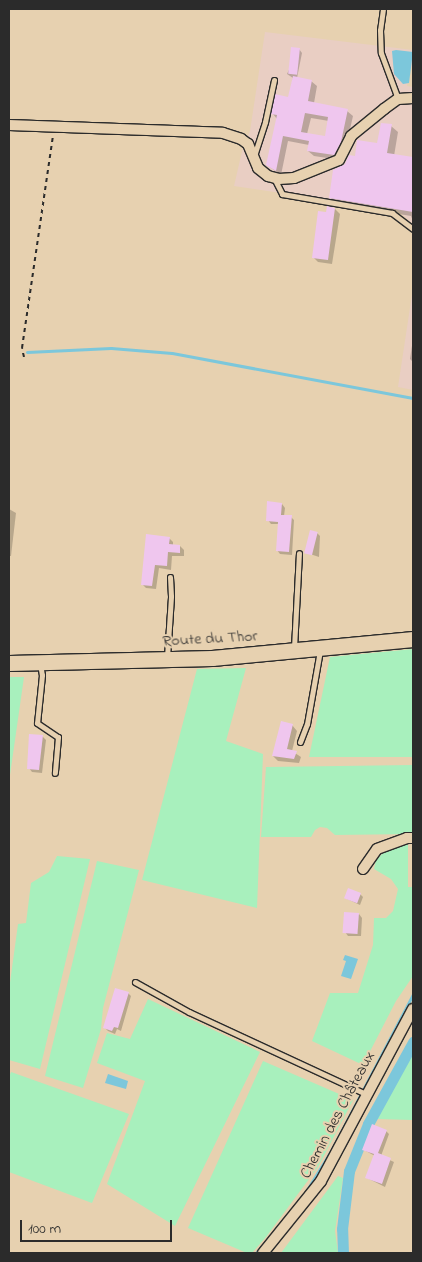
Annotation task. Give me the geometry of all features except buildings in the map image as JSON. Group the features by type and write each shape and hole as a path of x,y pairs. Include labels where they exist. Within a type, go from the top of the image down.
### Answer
{"street":[{"path":"9,125 222,132 241,139 248,144 258,168 268,176 274,178 294,178 339,160 351,136 398,99 413,98"},
{"name":"Route du Thor","path":"9,663 166,660 294,652 413,639"},
{"path":"363,869 378,849 407,838 413,838"},
{"name":"Chemin des Châteaux","path":"263,1253 321,1181 413,1009"}],"lane":[{"path":"383,9 380,30 381,53 398,99"},
{"path":"254,157 266,122 274,80"},
{"path":"274,178 282,194 392,213 413,229"},
{"path":"294,652 299,553"},
{"path":"166,660 171,596 170,577"},
{"path":"300,742 307,724 320,649"},
{"path":"39,663 42,675 37,723 58,737 55,774"},
{"path":"135,982 189,1012 366,1094"}],"path":[{"path":"24,357 22,348 54,125"}],"shaded area":[{"path":"265,32 413,50 413,61 407,86 413,87 413,224 397,210 234,186 243,147 250,131"},
{"path":"413,288 413,390 398,387"}],"green space":[{"path":"413,649 413,757 309,757 330,657"},
{"path":"246,668 226,741 263,754 257,908 142,880 197,669"},
{"path":"9,677 24,677 9,782"},
{"path":"413,765 413,834 335,835 327,828 320,827 315,830 311,837 261,837 266,767"},
{"path":"408,844 408,887 413,887 413,976 396,1001 363,1065 312,1041 330,993 358,993 373,945 374,918 386,918 393,911 398,889 391,879 374,869 376,860 388,848"},
{"path":"57,856 90,859 40,1069 9,1060 9,990 18,924 26,923 31,883 49,872"},
{"path":"97,861 139,870 103,1008 101,1029 83,1088 45,1076"},
{"path":"148,999 260,1052 175,1226 107,1184 145,1081 97,1063 107,1033 130,1039"},
{"path":"413,1053 413,1120 377,1119"},
{"path":"263,1061 353,1100 318,1167 266,1237 252,1253 247,1253 188,1228"},
{"path":"11,1072 129,1114 92,1203 9,1172 9,1077"},
{"path":"338,1176 343,1178 335,1231 338,1253 281,1253"}],"water":[{"path":"392,51 413,52 409,83 403,84 394,74"},
{"path":"345,955 358,959 351,979 341,976 346,961 343,960"},
{"path":"108,1074 128,1081 126,1089 105,1083"}],"waterway":[{"path":"27,352 111,348 172,353 413,398"},
{"path":"305,1193 332,1149 413,994"},
{"path":"343,1253 342,1229 349,1171 368,1124 413,1042"},
{"path":"256,1253 275,1231"}]}
